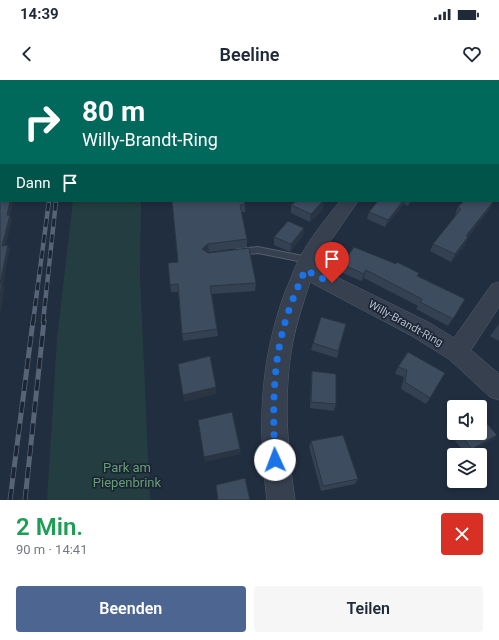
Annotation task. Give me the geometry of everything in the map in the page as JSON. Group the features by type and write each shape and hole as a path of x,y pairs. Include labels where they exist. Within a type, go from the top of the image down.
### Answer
{"street":[{"path":"280,500 275,460 273,401 282,330 307,265 322,238 348,202"},
{"name":"Willy-Brandt-Ring","path":"307,265 420,329 457,352 499,389"},
{"path":"457,352 499,290"}],"lane":[{"path":"224,254 258,250 307,265"}],"green space":[{"name":"Park am Piepenbrink","path":"73,202 141,202 140,275 150,500 47,500 57,338"}],"building":[{"path":"0,202 10,202 7,215 10,215 2,246 8,245 0,284"},
{"path":"172,202 244,202 245,204 240,205 247,239 208,244 202,249 208,253 249,248 256,283 210,286 217,329 182,334 178,284 170,285 168,263 178,262"},
{"path":"295,202 322,202 311,214 291,205"},
{"path":"377,202 402,202 388,220 369,212"},
{"path":"463,202 493,202 466,236 468,237 455,254 433,244 461,209 458,207"},
{"path":"288,221 304,228 291,244 274,237"},
{"path":"354,247 396,264 397,262 419,273 417,276 465,299 453,319 420,302 422,299 366,270 364,274 342,264"},
{"path":"2,283 0,297 0,284"},
{"path":"321,317 346,324 338,351 313,343"},
{"path":"408,352 445,373 430,398 405,382 407,370 398,367"},
{"path":"210,356 216,387 183,395 178,364"},
{"path":"312,371 336,374 336,404 311,402"},
{"path":"232,412 240,449 204,457 198,420"},
{"path":"487,424 497,435 474,448 471,448 465,440 487,440"},
{"path":"343,435 358,479 323,486 311,441"},
{"path":"245,478 250,500 218,500 216,485"}],"railway":[{"path":"33,322 49,202"},
{"path":"43,322 56,202"},
{"path":"10,500 33,321"},
{"path":"25,500 44,321"}],"route":[{"path":"275,460 273,401 282,330 305,270 332,283"}]}
